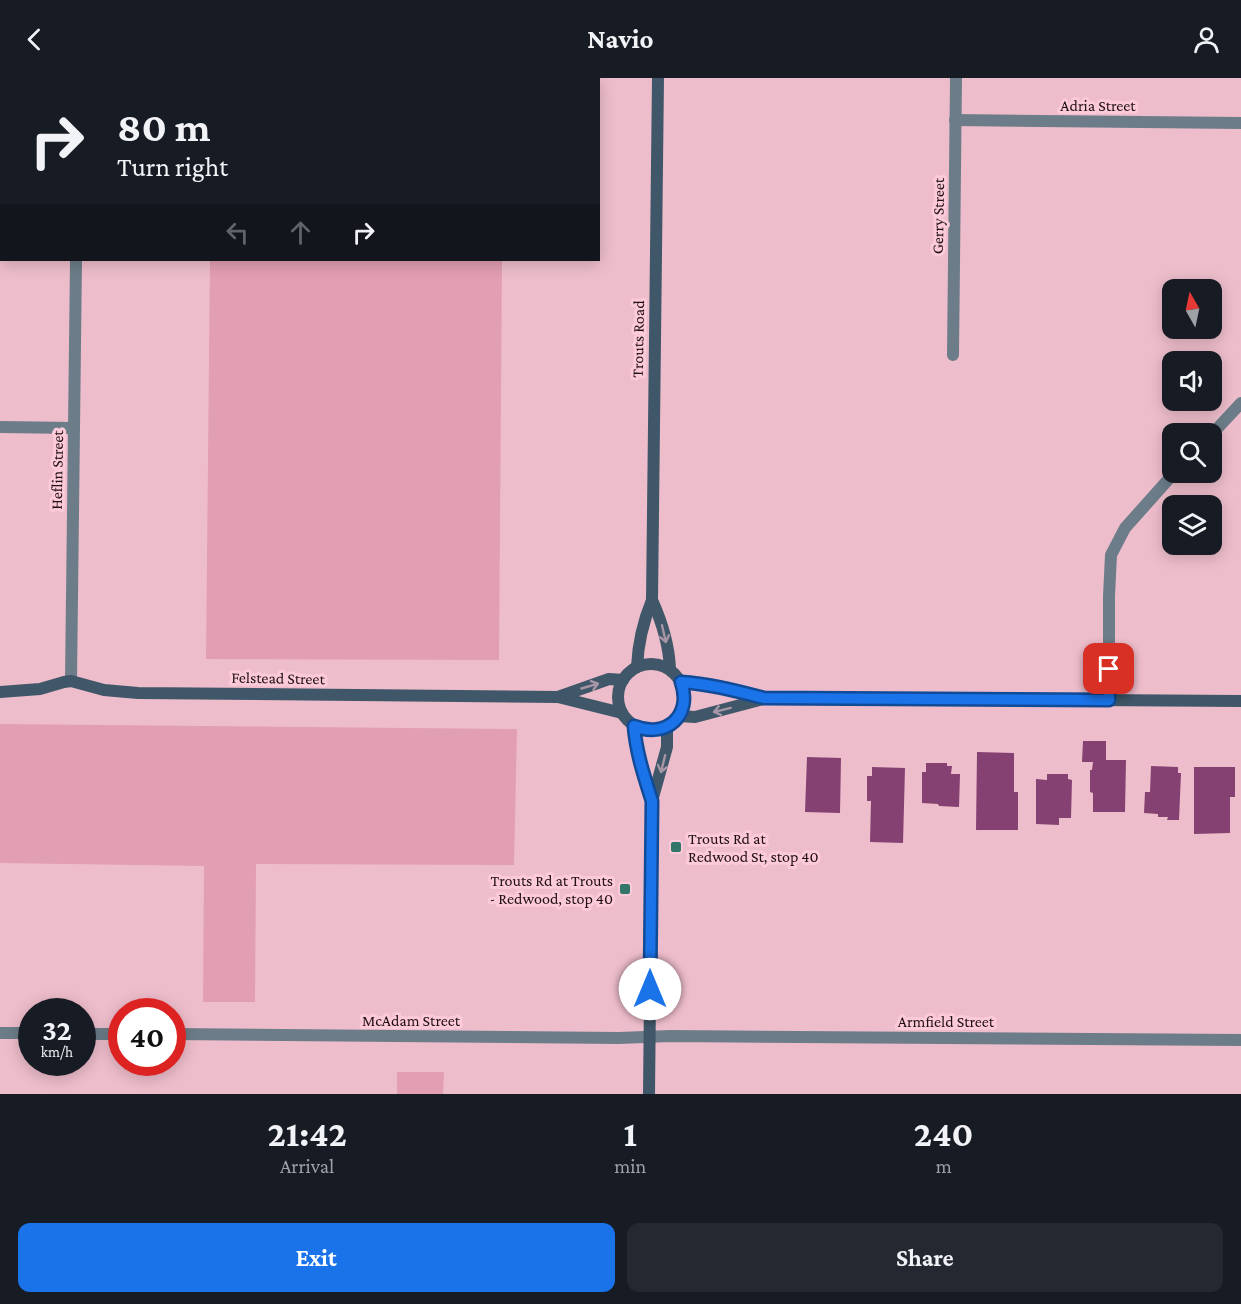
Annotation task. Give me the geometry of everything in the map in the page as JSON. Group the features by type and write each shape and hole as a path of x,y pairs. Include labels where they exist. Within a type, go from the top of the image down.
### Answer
{"street":[{"name":"Trouts Road","path":"638,667 638,648 643,622 652,600 658,78"},
{"name":"Gerry Street","path":"953,355 956,78"},
{"name":"Adria Street","path":"955,120 1241,123"},
{"name":"Heflin Street","path":"71,681 76,261"},
{"path":"1222,423 1241,403"},
{"path":"0,427 74,428"},
{"path":"1109,700 1111,555 1125,528 1165,483"},
{"name":"Trouts Road","path":"652,600 662,621 670,669"},
{"path":"648,664 660,665 670,669 681,682 684,691 683,708 679,716 667,727 645,730 634,726 622,713 618,702 618,691 622,680 638,667 648,664"},
{"name":"Felstead Street","path":"558,697 609,680 622,680"},
{"name":"Felstead Street","path":"0,692 40,689 71,681 104,690 138,693 558,697 622,713"},
{"path":"681,682 702,683 764,698 1241,701"},
{"path":"679,716 694,717 764,698"},
{"path":"634,726 642,771 652,801"},
{"path":"650,1094 652,801 667,747 667,727"},
{"path":"0,1033 18,1033"},
{"name":"McAdam Street","path":"186,1034 620,1038 650,1036"},
{"name":"Armfield Street","path":"650,1036 1241,1040"}],"shaded area":[{"path":"210,261 502,261 499,660 206,659"},
{"path":"0,724 517,729 514,865 256,864 255,1002 203,1002 204,866 0,863"},
{"path":"397,1072 444,1072 443,1094 397,1094"}],"building":[{"path":"1083,741 1106,741 1106,760 1126,760 1125,812 1093,812 1090,770 1092,770 1093,762 1082,762"},
{"path":"977,752 1014,753 1014,792 1018,792 1018,830 976,830"},
{"path":"807,757 841,758 840,813 805,812"},
{"path":"926,763 947,763 947,766 952,766 951,774 960,774 959,807 922,803 922,772 926,772"},
{"path":"1151,766 1178,767 1178,773 1181,773 1179,820 1167,820 1168,817 1144,813 1145,792 1150,792"},
{"path":"872,767 905,768 903,843 870,842 871,801 867,801 867,776 872,776"},
{"path":"1194,767 1235,767 1235,797 1230,797 1230,833 1194,834"},
{"path":"1047,774 1068,774 1068,779 1072,780 1071,818 1059,818 1059,825 1036,824 1036,779 1047,780"}],"place":[{"name":"Trouts Rd at Redwood St, stop 40","path":"676,847"},
{"name":"Trouts Rd at Trouts - Redwood, stop 40","path":"625,889"}],"route":[{"path":"650,989 652,801 642,771 634,726 645,730 656,730 667,727 673,722 683,708 684,691 681,682 702,683 764,698 1109,700 1109,669"}]}
